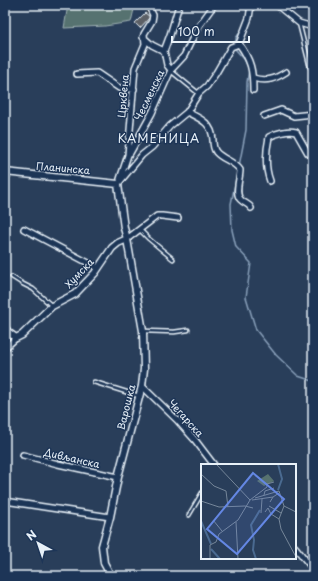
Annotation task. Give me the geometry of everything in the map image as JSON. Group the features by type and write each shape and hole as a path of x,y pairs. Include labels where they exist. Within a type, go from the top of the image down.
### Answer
{"street":[{"name":"Црквена","path":"127,239 118,184 128,156 135,68 145,44 143,37 153,15 148,5"},
{"path":"171,70 167,65 164,51 179,5"},
{"name":"Чесменска","path":"128,156 152,113 171,70 184,56 198,28 214,5"},
{"path":"118,184 142,155 152,147 170,126 187,112 199,93 216,73 231,47 239,44 249,18 251,5"},
{"path":"277,5 299,23 313,27"},
{"path":"143,37 152,45 164,51"},
{"path":"239,44 250,62 253,72 253,90"},
{"path":"253,78 262,81 269,80 286,72"},
{"path":"77,74 97,73 119,88 134,89"},
{"path":"264,116 281,110 294,116 313,114"},
{"path":"187,112 209,125 216,152 232,162 240,170 239,197 242,201 249,204 251,208"},
{"path":"270,181 267,173 269,137 292,131 296,132 308,152 313,157"},
{"name":"Планинска","path":"5,172 118,184"},
{"path":"127,239 157,216 178,218"},
{"path":"24,229 98,268"},
{"name":"Хумска","path":"5,348 16,338 22,335 52,306 75,294 98,268 112,248 118,243 127,239"},
{"name":"Варошка","path":"111,576 104,563 102,546 110,518 118,477 140,396 144,369 143,331 127,239"},
{"path":"5,328 16,338"},
{"name":"Чегарска","path":"142,386 178,421 213,464"},
{"name":"Дивљанска","path":"23,455 118,477"},
{"path":"5,501 110,518"},
{"path":"296,547 313,569"}],"lane":[{"path":"299,23 310,67"},
{"path":"171,70 199,93"},
{"path":"140,229 149,239 173,259"},
{"path":"12,276 33,289 52,306"},
{"path":"143,331 174,332 188,330"},
{"path":"94,382 140,396"},
{"path":"189,515 201,495"}],"green space":[{"path":"68,5 135,5 131,22 105,26 64,28"}],"building":[{"path":"145,13 150,17 140,28 135,23"}],"waterway":[{"path":"246,5 247,15"},
{"path":"236,43 236,38 243,28"},
{"path":"236,46 236,50 244,59 249,69 247,82 246,130 239,166"},
{"path":"238,169 231,204 232,230 236,247 251,263 246,297 256,330 276,355 298,376 313,381"}],"district":[{"name":"КАМЕНИЦА","path":"159,139"}]}
